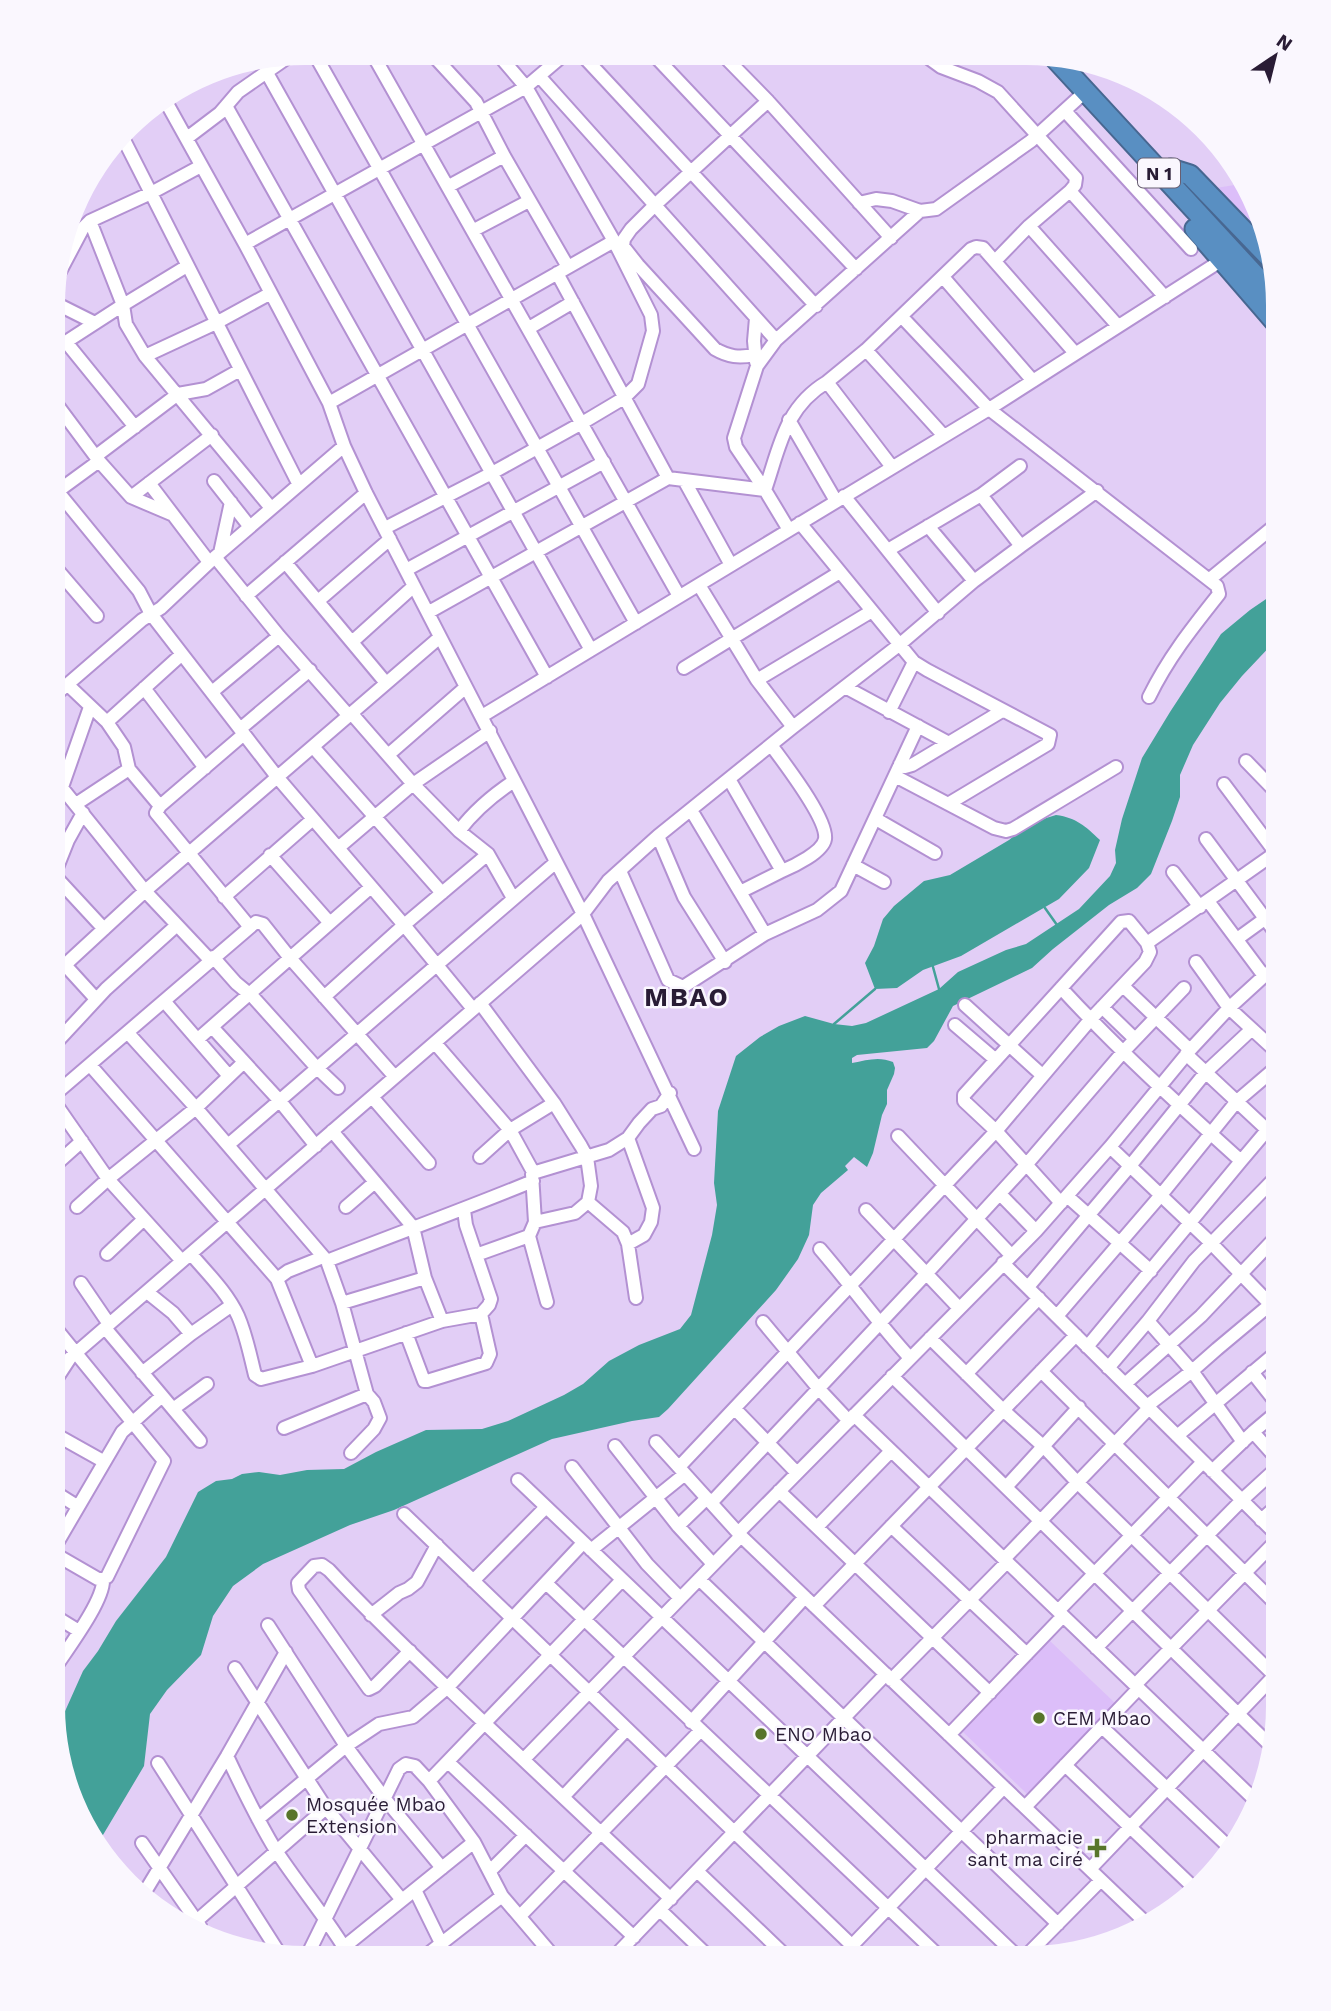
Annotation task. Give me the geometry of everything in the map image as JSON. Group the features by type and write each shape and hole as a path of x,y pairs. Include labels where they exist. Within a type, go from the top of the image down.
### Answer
{"highway":[{"name":"N 1","path":"1065,68 1167,172"},
{"name":"N 1","path":"1082,72 1167,172 1265,280"},
{"path":"1258,246 1190,175 1183,171 1167,172 1167,196 1266,310"}],"street":[{"path":"321,65 636,623"},
{"path":"379,65 679,596"},
{"path":"442,65 469,93 481,112 563,270 573,302 668,478"},
{"path":"507,65 526,87 614,241 651,315 653,331 638,384 633,414"},
{"path":"245,244 526,87 552,65"},
{"path":"591,65 816,306"},
{"path":"663,65 856,269"},
{"path":"733,65 891,238"},
{"path":"938,65 993,88 1076,178 1070,191 1029,226 995,261"},
{"path":"187,138 210,122 238,92 275,67"},
{"path":"267,73 592,650"},
{"path":"540,76 776,340"},
{"path":"859,203 876,199 892,201 920,211 936,209 1037,136 1086,91"},
{"path":"756,361 725,355 715,349 623,246 624,239 652,202 765,98"},
{"path":"226,106 547,677"},
{"path":"169,107 330,403 344,446 366,493 583,914 670,1093 694,1149"},
{"path":"1065,111 1191,249"},
{"path":"125,146 298,484"},
{"path":"449,186 504,156"},
{"path":"72,249 90,221 201,166"},
{"path":"1070,191 1165,297"},
{"path":"474,230 529,201"},
{"path":"756,361 920,211"},
{"path":"90,221 123,304 126,324 145,356 271,508"},
{"path":"1029,226 1118,326"},
{"path":"330,403 614,241"},
{"path":"765,490 789,420 810,393 866,350 971,249 983,248 1075,353"},
{"path":"482,716 989,409 1222,260"},
{"path":"65,343 187,266"},
{"path":"943,278 1033,381"},
{"path":"145,356 216,323 271,293"},
{"path":"528,328 573,302"},
{"path":"65,308 94,323"},
{"path":"902,317 989,409 1210,579 1219,590 1219,594 1182,640 1163,669 1149,697"},
{"path":"756,318 756,361 734,438 736,447 765,490 794,527 840,572 914,662 1049,735 1048,744 948,804"},
{"path":"866,350 944,436"},
{"path":"65,351 135,427"},
{"path":"65,483 178,394 205,389 240,370"},
{"path":"827,382 892,467"},
{"path":"318,601 387,534 446,497 582,424 624,398 638,384"},
{"path":"65,415 131,497 171,514"},
{"path":"789,420 840,499 888,551 938,613"},
{"path":"131,497 212,435"},
{"path":"65,687 161,608 214,557 344,446"},
{"path":"406,570 604,463"},
{"path":"888,551 981,495 1020,467"},
{"path":"429,612 668,478 765,490"},
{"path":"684,480 731,565"},
{"path":"214,481 250,527"},
{"path":"149,483 171,514 214,557 279,636 413,784 459,831 488,854 513,898"},
{"path":"65,1365 583,914 608,881 659,836 793,727 900,645 974,581 1097,491"},
{"path":"246,596 366,493"},
{"path":"981,495 1021,546"},
{"path":"65,500 139,592 151,614 278,778 436,964 477,1006 554,1103 587,1157 591,1186 588,1202 575,1213 535,1222"},
{"path":"214,557 230,502"},
{"path":"928,526 974,581"},
{"path":"1210,579 1266,533"},
{"path":"285,562 386,683"},
{"path":"684,668 840,572"},
{"path":"65,579 97,616"},
{"path":"699,584 757,680 793,727"},
{"path":"352,642 414,586"},
{"path":"757,680 872,611"},
{"path":"212,692 279,636"},
{"path":"96,999 65,965 145,891 440,637"},
{"path":"107,722 182,654"},
{"path":"889,712 914,662"},
{"path":"249,926 156,813 160,806 310,670"},
{"path":"68,685 107,722 124,747 129,769 160,806"},
{"path":"388,755 466,687"},
{"path":"845,687 949,743"},
{"path":"144,688 205,768"},
{"path":"65,766 90,708"},
{"path":"898,770 1002,711"},
{"path":"620,871 667,980 683,987 765,934 817,909 841,891 918,726"},
{"path":"338,848 413,784 490,731"},
{"path":"740,892 792,867 821,848 825,838 819,815 771,745"},
{"path":"314,748 442,893"},
{"path":"1247,761 1266,781"},
{"path":"898,770 948,804 994,828 1006,831 1116,767"},
{"path":"65,848 80,808 129,769"},
{"path":"729,779 782,871"},
{"path":"459,831 497,792 514,781"},
{"path":"1224,785 1266,840"},
{"path":"65,795 80,808 145,891 236,984 249,993 338,1088"},
{"path":"691,810 765,934"},
{"path":"224,897 313,819"},
{"path":"876,819 935,853"},
{"path":"659,836 684,897 725,962"},
{"path":"1206,839 1266,918 1237,939"},
{"path":"324,997 488,854"},
{"path":"270,855 330,922"},
{"path":"1147,943 1266,861"},
{"path":"228,1145 555,863"},
{"path":"853,865 884,882"},
{"path":"1173,872 1266,967"},
{"path":"65,887 104,929"},
{"path":"198,1040 371,887"},
{"path":"258,1819 346,1746 379,1724 413,1717 447,1687 545,1583 587,1546 618,1527 656,1497 682,1471 787,1352 996,1131 1090,1020 1149,957 1150,949 1147,943 1129,921 1121,922 963,1098 996,1131 1026,1165 1151,1271"},
{"path":"65,1087 211,958 256,922 263,924 395,1077"},
{"path":"65,1033 96,999 177,925"},
{"path":"1196,962 1229,1008 1266,1042"},
{"path":"524,1759 699,1579 779,1491 1036,1231 1188,1052 1229,1008 1266,979"},
{"path":"1123,986 1206,1072 1237,1101 1266,1120"},
{"path":"1061,988 1159,1087 1241,1161"},
{"path":"678,1526 709,1501 769,1444 1000,1194 1123,1052 1184,988"},
{"path":"164,1001 229,1076"},
{"path":"965,1005 1042,1075"},
{"path":"1102,1007 1135,1039"},
{"path":"955,1025 996,1060"},
{"path":"212,1027 279,1100 316,1146"},
{"path":"1028,1287 1206,1072 1252,1029"},
{"path":"128,1033 325,1259 342,1303 367,1394 374,1402 380,1418 374,1429 351,1453"},
{"path":"435,1043 510,1129 532,1175 535,1222 529,1236 547,1302"},
{"path":"77,1207 196,1108 244,1062"},
{"path":"90,1065 277,1279 312,1366"},
{"path":"1057,1316 1237,1101 1266,1076"},
{"path":"277,1279 288,1271 464,1209 536,1172 609,1150 628,1138 652,1109 660,1106 670,1093"},
{"path":"372,1097 429,1163"},
{"path":"480,1157 510,1129 554,1103"},
{"path":"65,1116 108,1179 143,1220 221,1289 239,1318 255,1375 261,1379 312,1366 442,1321 481,1314 491,1299 466,1225 464,1209"},
{"path":"332,1132 413,1227 425,1278 442,1321"},
{"path":"1087,1347 1266,1133"},
{"path":"898,1136 977,1219 1028,1287 1266,1525"},
{"path":"628,1138 653,1208 651,1222 644,1235 628,1244"},
{"path":"65,1156 82,1141"},
{"path":"1110,1147 1266,1295"},
{"path":"346,1207 375,1182"},
{"path":"1108,1368 1189,1267 1266,1187"},
{"path":"1000,1194 1036,1231"},
{"path":"588,1202 623,1232 628,1244 636,1298"},
{"path":"866,1210 959,1308"},
{"path":"107,1254 143,1220"},
{"path":"476,1255 529,1236"},
{"path":"820,1249 851,1284 880,1325 910,1358"},
{"path":"1125,1384 1169,1346 1266,1249"},
{"path":"342,1303 425,1278"},
{"path":"81,1283 107,1326 142,1373 200,1441"},
{"path":"147,1292 173,1313 191,1334"},
{"path":"966,1374 1039,1298"},
{"path":"142,1373 232,1306"},
{"path":"625,1946 844,1718 970,1600 1040,1521 1148,1407 1266,1309"},
{"path":"406,1333 424,1381 427,1381 486,1363 490,1354 481,1314"},
{"path":"1148,1321 1192,1371 1243,1442"},
{"path":"762,1322 818,1388 891,1451 1248,1794"},
{"path":"520,1916 666,1766 728,1681 764,1642 855,1563 1076,1335"},
{"path":"930,1338 1266,1666"},
{"path":"65,1341 164,1461 107,1577 98,1579 65,1558"},
{"path":"1177,1436 1266,1361"},
{"path":"1041,1371 1266,1594"},
{"path":"1252,1372 1266,1390"},
{"path":"892,1376 1264,1739"},
{"path":"173,1409 207,1384"},
{"path":"284,1428 367,1394"},
{"path":"65,1529 122,1432 162,1395"},
{"path":"1006,1487 1079,1407"},
{"path":"735,1409 797,1474"},
{"path":"949,1735 1027,1654 1095,1574 1169,1498 1243,1442 1266,1421"},
{"path":"1253,1432 1266,1447"},
{"path":"65,1440 103,1461"},
{"path":"656,1442 740,1534 1140,1917"},
{"path":"615,1446 678,1526 713,1564"},
{"path":"817,1527 891,1451"},
{"path":"572,1467 647,1564 680,1598"},
{"path":"1097,1648 1266,1478"},
{"path":"518,1480 1006,1946"},
{"path":"779,1491 990,1693"},
{"path":"65,1498 78,1506"},
{"path":"473,1581 546,1507"},
{"path":"404,1514 852,1945 1004,1787"},
{"path":"1261,1520 1266,1516"},
{"path":"891,1526 1027,1654"},
{"path":"371,1615 417,1582 437,1545"},
{"path":"1025,1807 1102,1727 1171,1648 1266,1551"},
{"path":"410,1651 369,1689 299,1590 298,1583 314,1566 330,1570 371,1615 410,1651 671,1899"},
{"path":"65,1652 101,1594 103,1579"},
{"path":"699,1579 1058,1924"},
{"path":"429,1781 622,1580"},
{"path":"545,1583 928,1946"},
{"path":"65,1622 79,1631"},
{"path":"268,1626 384,1799 442,1868"},
{"path":"148,1887 286,1651"},
{"path":"235,1668 327,1808 402,1900"},
{"path":"1090,1869 1266,1687"},
{"path":"1102,1727 1224,1842"},
{"path":"563,1797 627,1729"},
{"path":"227,1756 277,1851 343,1946"},
{"path":"448,1762 564,1871 631,1946"},
{"path":"158,1763 273,1944"},
{"path":"312,1946 399,1769 406,1764 415,1766 429,1781 474,1842 502,1896 545,1946"},
{"path":"1065,1765 1188,1883"},
{"path":"200,1921 327,1808"},
{"path":"489,1871 526,1835"},
{"path":"353,1946 402,1900 474,1842"},
{"path":"142,1843 193,1918"},
{"path":"697,1871 775,1946"},
{"path":"1037,1945 1101,1880"},
{"path":"415,1890 441,1943"},
{"path":"437,1946 502,1896"},
{"path":"660,1910 698,1946"}],"shaded area":[{"path":"1234,185 1248,213 1257,243 1203,190"},
{"path":"1266,599 1266,651 1220,703 1193,745 1180,775 1180,797 1151,874 1137,888 1109,905 1032,968 953,1006 934,1041 927,1048 857,1055 852,1058 852,1063 873,1059 888,1060 893,1062 895,1068 867,1167 854,1157 845,1166 848,1170 821,1193 813,1205 809,1235 798,1259 776,1290 668,1409 659,1417 552,1439 394,1510 350,1525 263,1564 233,1586 213,1616 201,1655 167,1690 150,1714 144,1766 103,1835 78,1783 69,1753 65,1711 83,1671 116,1621 166,1557 198,1492 216,1481 232,1479 242,1474 259,1472 280,1475 307,1470 344,1469 426,1430 482,1429 508,1421 583,1384 609,1361 639,1345 680,1329 691,1315 712,1235 717,1205 714,1183 718,1111 736,1056 760,1037 805,1016 834,1024 852,1026 866,1023 939,989 958,972 1026,944 1079,909 1110,876 1116,863 1115,850 1122,819 1142,758 1221,634"},
{"path":"1056,815 1080,823 1100,840 1089,868 1059,899 961,956 923,970 897,988 875,989 865,963 883,919 894,906 924,881 950,875 1009,840 1030,823"},
{"name":"CEM Mbao","path":"1050,1641 1115,1703 1027,1794 963,1732"}],"waterway":[{"path":"1045,908 1057,925"},
{"path":"933,967 939,989"},
{"path":"834,1024 875,989"}],"place":[{"name":"CEM Mbao","path":"1039,1718"},
{"name":"ENO Mbao","path":"761,1734"},
{"name":"Mosquée Mbao Extension","path":"292,1815"},
{"name":"pharmacie sant ma ciré","path":"1097,1848"}],"district":[{"name":"MBAO","path":"687,997"}]}
